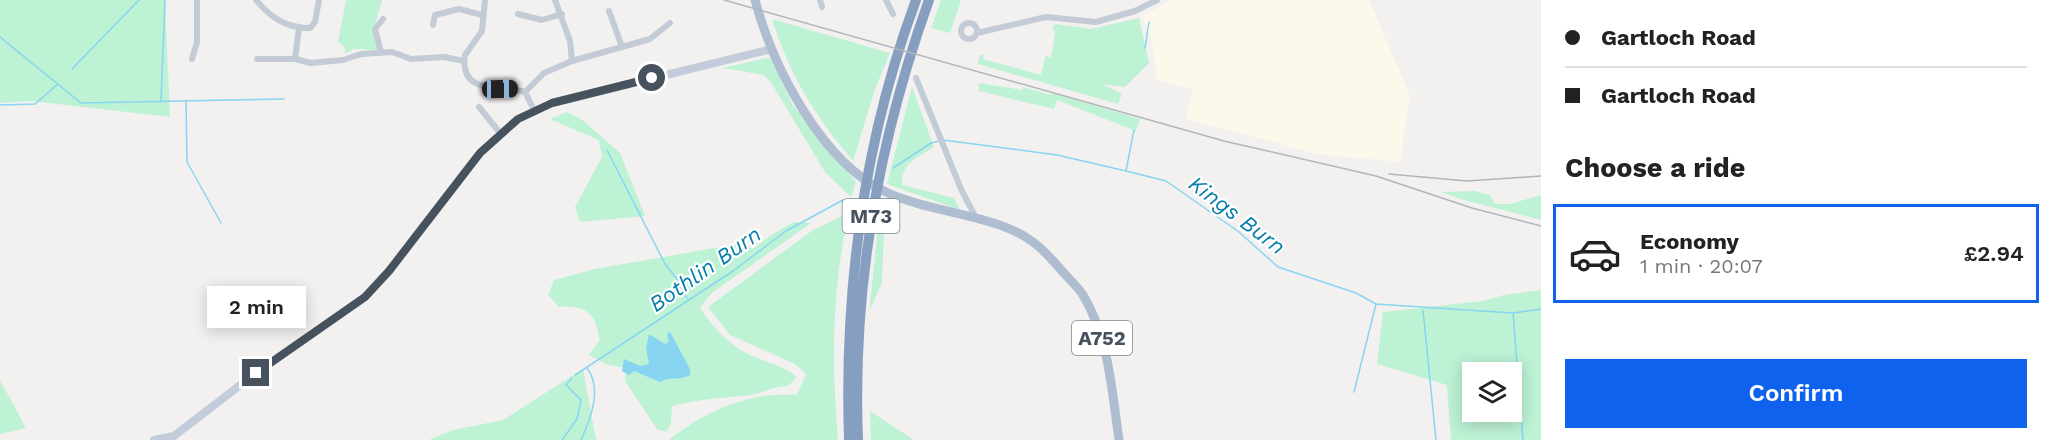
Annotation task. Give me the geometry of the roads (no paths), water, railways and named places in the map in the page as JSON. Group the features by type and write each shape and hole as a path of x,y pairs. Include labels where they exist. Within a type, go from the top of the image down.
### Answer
{"highway":[{"name":"M73","path":"849,440 849,318 862,207 887,93 902,37 916,0"},
{"name":"M73","path":"858,440 859,319 872,209 894,106 929,0"}],"main road":[{"name":"A752","path":"755,0 772,49 793,95 843,160 867,181 888,193 921,205 976,219 1028,238 1046,252 1083,295 1101,336 1119,440"},
{"path":"154,440 174,436 256,373 365,297 389,271 480,153 500,133 534,110 552,103 772,49"}],"street":[{"path":"192,59 197,42 197,0"},
{"path":"256,0 271,17 299,28 310,28 315,22 319,0"},
{"path":"485,0 482,31 465,55 467,72 479,86 487,89 514,88 525,92 534,110"},
{"path":"555,0 570,41 572,61"},
{"path":"886,0 893,14"},
{"path":"977,33 1046,17 1096,22 1136,11 1157,0"},
{"path":"433,25 435,15 451,9 482,15"},
{"path":"609,11 622,47"},
{"path":"518,14 542,20 562,14"},
{"path":"381,52 375,29 383,19"},
{"path":"525,92 544,73 572,61 650,39 670,23"},
{"path":"295,59 299,28"},
{"path":"257,59 295,59 311,63 392,52 411,59 444,57 464,61"},
{"path":"916,78 976,219"},
{"path":"479,107 500,133"}],"water":[{"path":"670,332 690,369 690,375 660,382 634,371 629,375 622,371 624,359 640,366 649,364 646,348 649,334 665,344 669,342 667,334"}],"waterway":[{"path":"72,69 139,0"},
{"path":"161,101 165,0"},
{"name":"Bothlin Burn","path":"1145,48 1149,22"},
{"path":"0,37 81,103 284,99"},
{"path":"0,105 35,104 58,84"},
{"path":"186,101 187,162 221,223"},
{"name":"Bothlin Burn","path":"943,140 1057,155 1126,171 1134,130"},
{"name":"Bothlin Burn","path":"893,168 931,143 939,141"},
{"path":"607,150 665,264 681,284 687,298"},
{"name":"Kings Burn","path":"1126,171 1166,181 1239,232 1278,267 1356,293 1376,304 1513,313 1541,309"},
{"name":"Bothlin Burn","path":"575,375 733,271 786,231 843,200"},
{"path":"1354,392 1376,304"},
{"path":"1423,310 1436,440"},
{"path":"1513,313 1523,440"},
{"name":"Bothlin Burn","path":"581,440 591,414 595,395 592,376 587,368"},
{"name":"Bothlin Burn","path":"562,440 577,419 581,400 566,385 572,378"}],"railway":[{"path":"724,0 1224,141 1376,176 1472,208 1541,226"},
{"path":"1389,174 1467,181 1541,176"}]}
